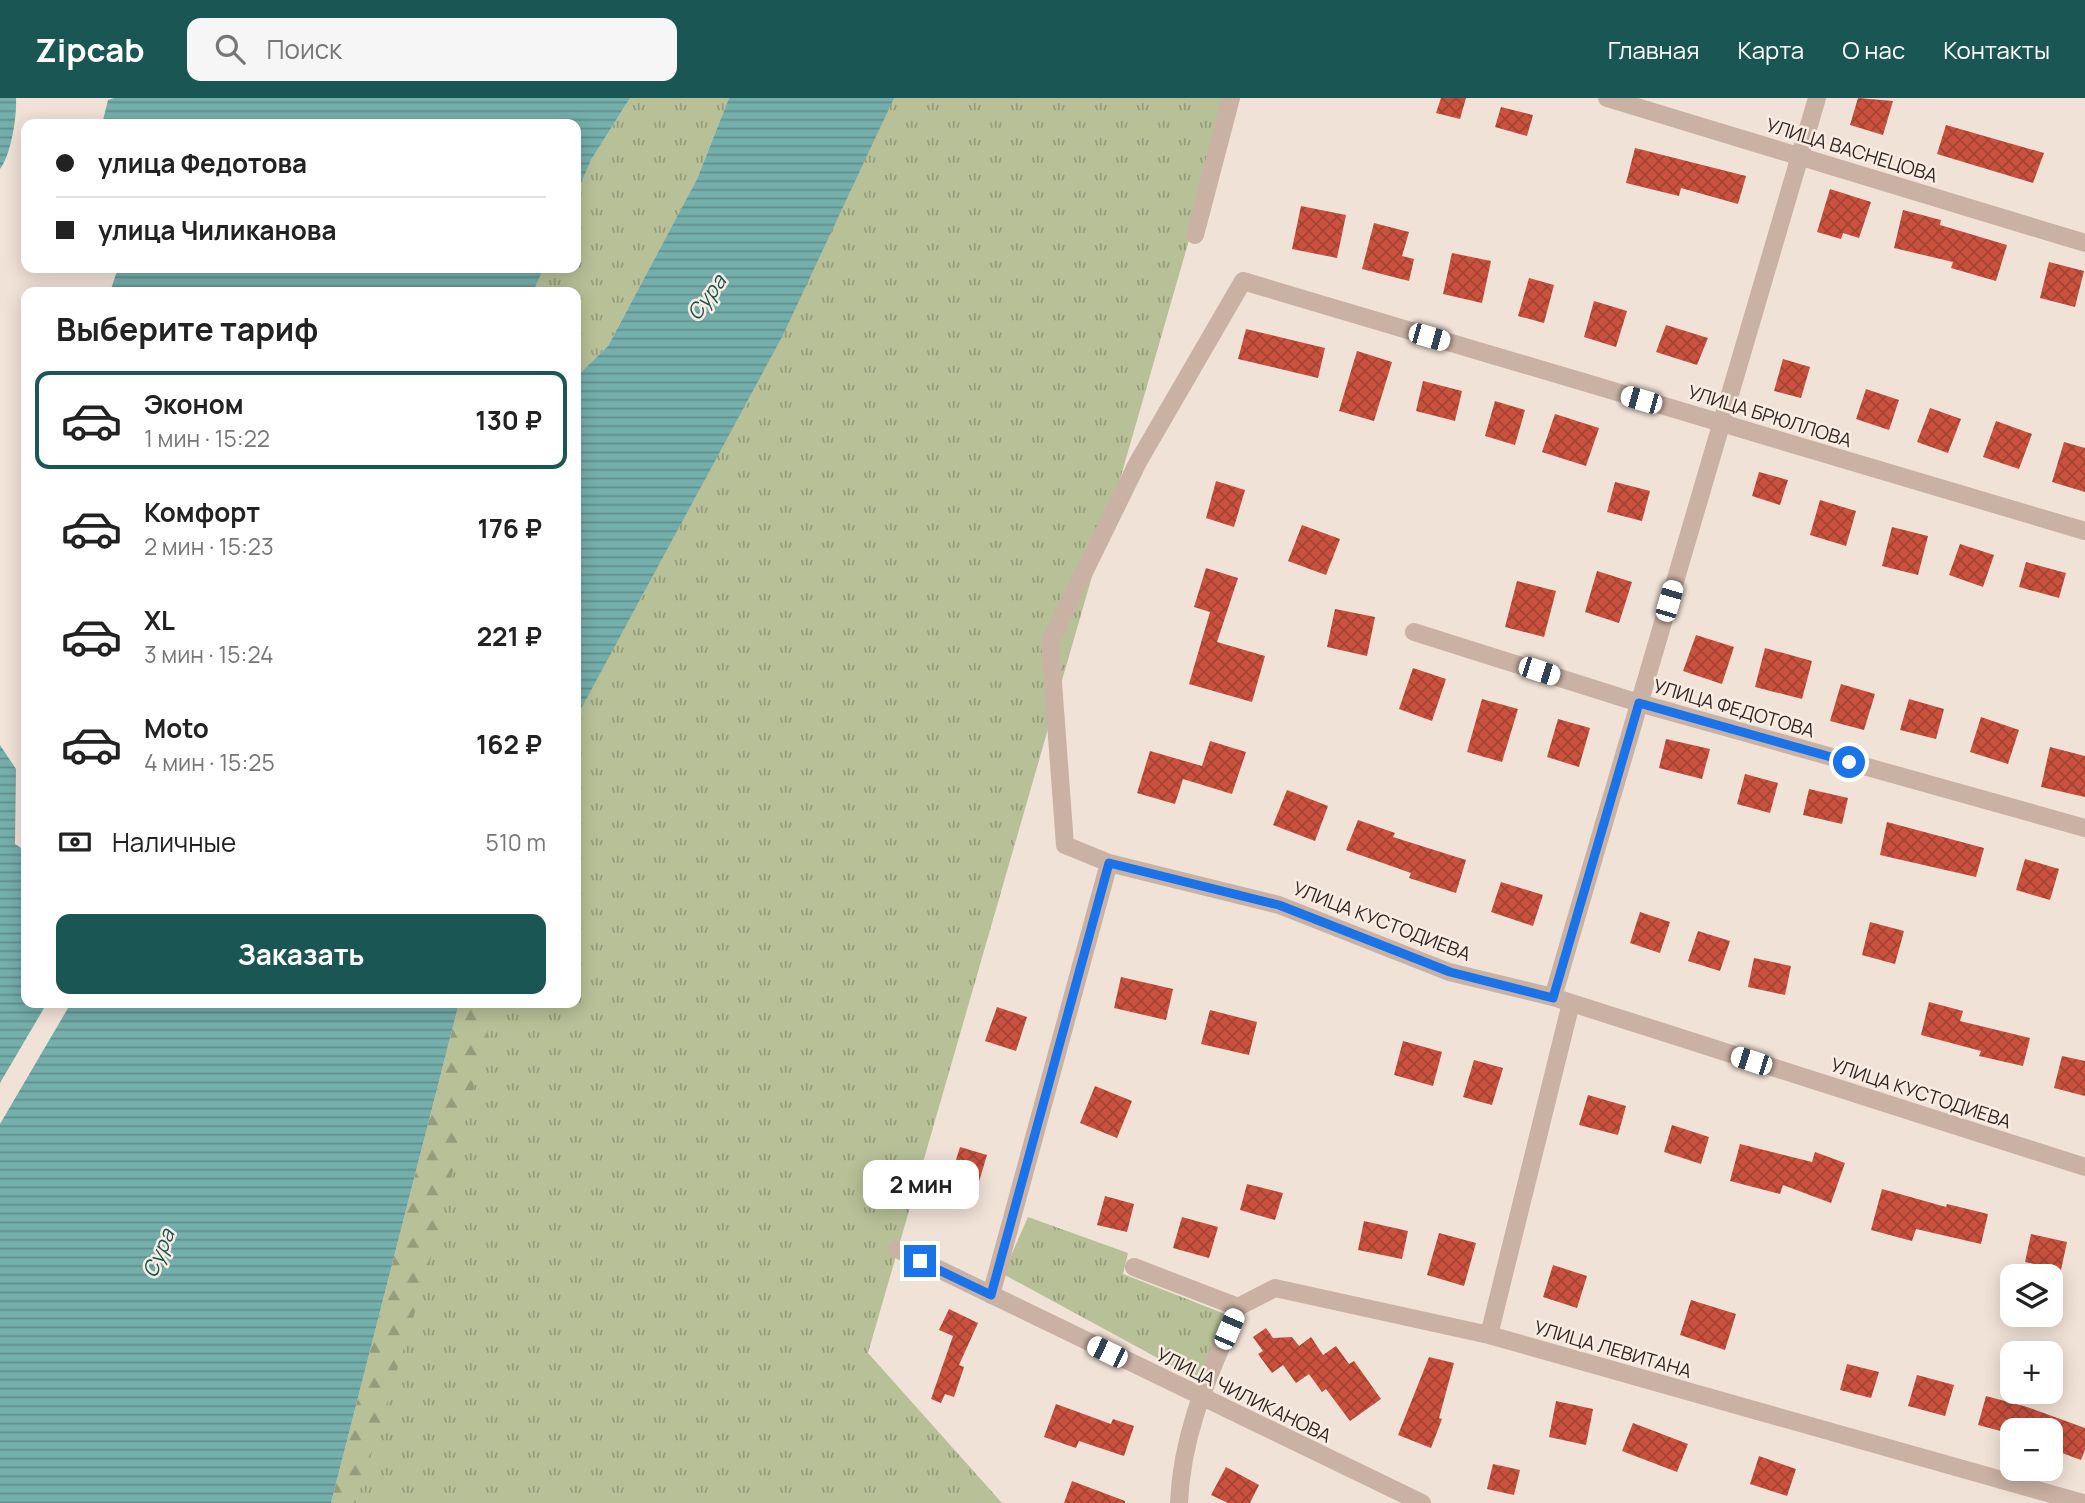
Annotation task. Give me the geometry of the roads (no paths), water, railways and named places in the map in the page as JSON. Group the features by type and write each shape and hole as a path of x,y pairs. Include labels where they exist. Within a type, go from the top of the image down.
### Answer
{"street":[{"path":"1195,236 1231,98"},
{"name":"УЛИЦА ВАСНЕЦОВА","path":"1607,98 2085,243"},
{"path":"1553,998 1817,98"},
{"name":"УЛИЦА БРЮЛЛОВА","path":"1065,845 1050,642 1139,462 1242,281 2085,531"},
{"name":"УЛИЦА ФЕДОТОВА","path":"1413,632 1639,703 2085,828"},
{"name":"УЛИЦА КУСТОДИЕВА","path":"1065,845 1109,863 1279,905 1450,972 1571,1003 2085,1167"},
{"path":"991,1295 1109,863"},
{"path":"1489,1335 1571,1003"},
{"name":"УЛИЦА ЧИЛИКАНОВА","path":"897,1249 1422,1503"},
{"path":"1134,1267 1238,1307 1200,1397 1181,1464 1179,1503"},
{"name":"УЛИЦА ЛЕВИТАНА","path":"1238,1307 1275,1288 1489,1335 2083,1503"}],"water":[{"path":"0,98 16,98 16,106 10,145 0,169"},
{"path":"630,98 591,160 581,183 581,119 103,119 108,100"},
{"name":"Сура","path":"729,98 894,98 783,335 581,709 581,372 608,346 697,179"},
{"path":"116,273 542,273 535,287 112,287"},
{"path":"0,745 16,769 15,844 21,848 21,1008 44,1008 0,1083"},
{"name":"Сура","path":"68,1008 458,1008 331,1503 0,1503 0,1124"}]}
